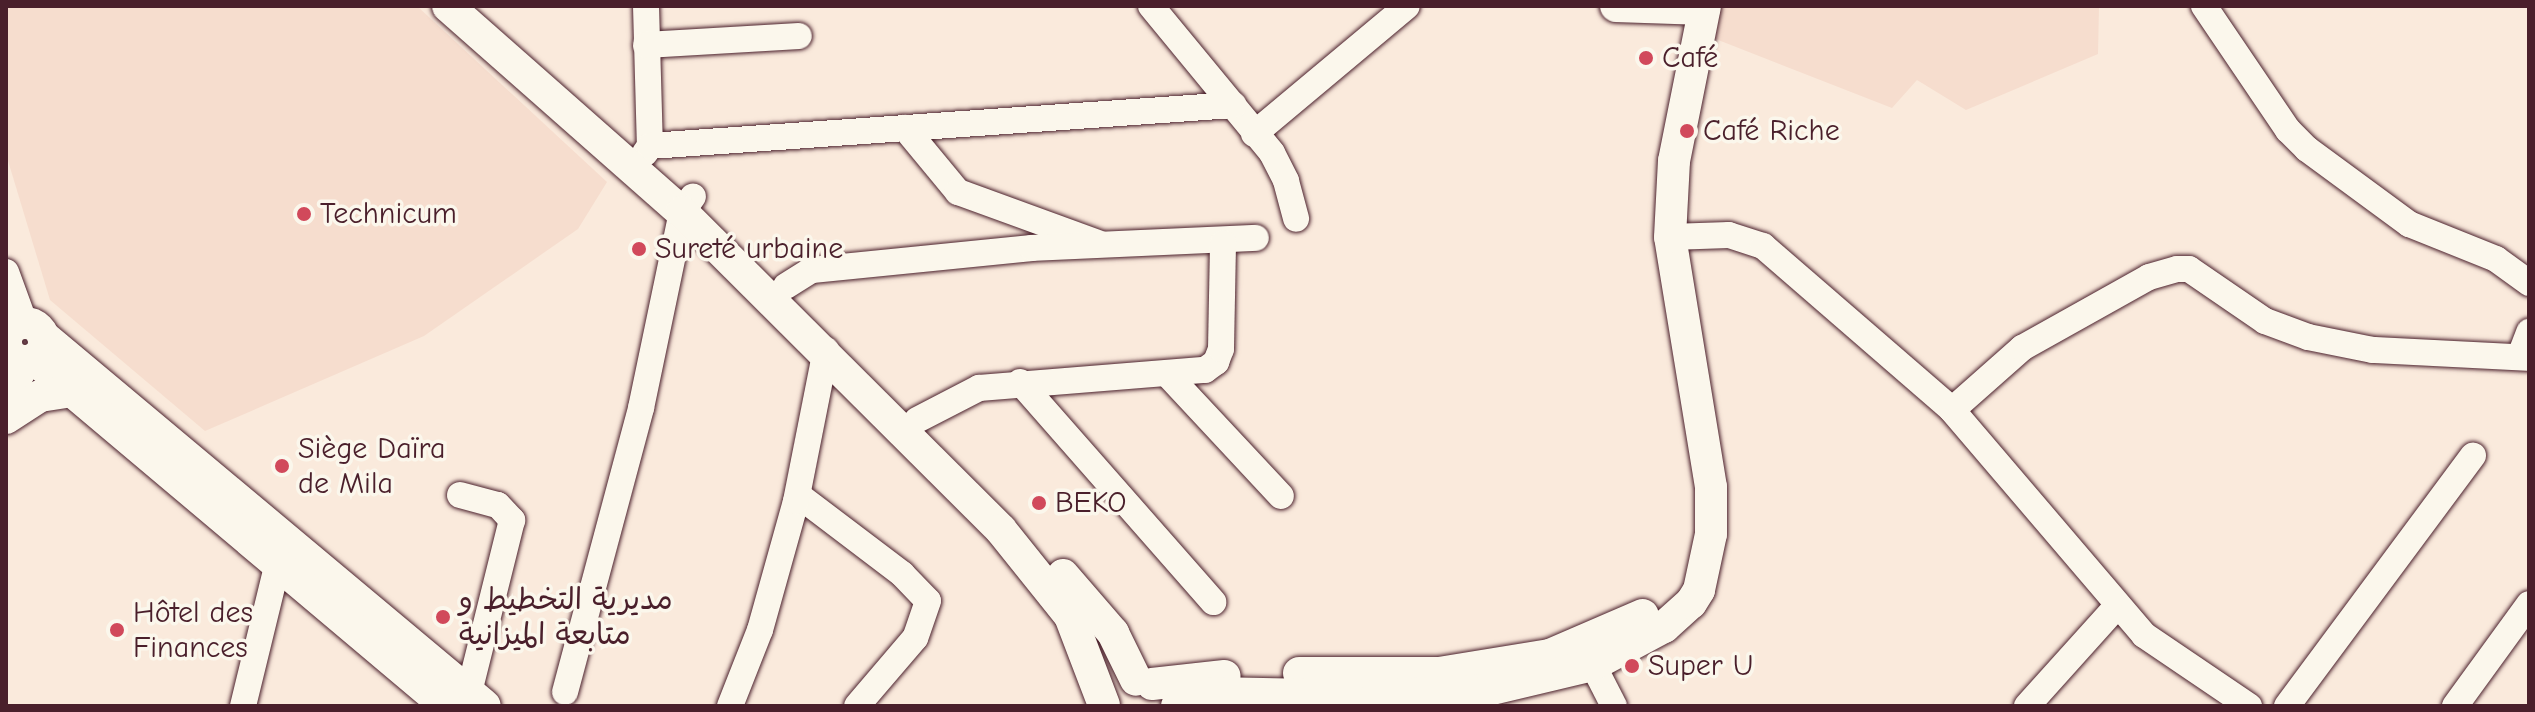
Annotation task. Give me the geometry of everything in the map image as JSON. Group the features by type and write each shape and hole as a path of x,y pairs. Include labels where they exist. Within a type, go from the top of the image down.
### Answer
{"main road":[{"path":"448,6 786,286 917,420 1113,633 1152,690"},
{"path":"479,6 647,149 687,204 1055,592 1081,640 1104,706"},
{"path":"1616,6 1694,8"},
{"path":"1177,706 1213,693 1380,701 1488,690 1593,665 1664,627 1691,603 1699,590 1711,534 1711,487 1670,237 1674,161 1694,8"},
{"path":"1104,706 1122,683 1152,690 1256,673 1439,673 1550,655 1625,626 1671,597 1686,572 1693,498 1657,299 1654,165 1663,95 1694,8"},
{"path":"18,342 277,566 467,702"},
{"path":"18,342 467,702"},
{"path":"6,418 40,396 71,391"}],"street":[{"path":"646,6 647,149 1234,105"},
{"path":"1151,6 1234,105 1286,181 1296,219"},
{"path":"1254,134 1407,6"},
{"path":"2204,6 2288,130 2307,149 2409,224 2496,259 2529,283"},
{"path":"646,45 799,36"},
{"path":"905,128 958,192 1110,248"},
{"path":"565,692 641,408 687,204"},
{"path":"1670,237 1729,235 1763,246 1952,410 2117,606 2165,654 2249,706"},
{"path":"786,286 812,270 1032,248 1223,243 1256,238"},
{"path":"917,420 979,388 1020,382 1169,376 1205,370 1216,362 1221,349 1223,243"},
{"path":"1952,410 2022,348 2149,277 2177,269 2189,269 2265,321 2308,337 2373,350 2526,349"},
{"path":"6,272 18,342 6,404"},
{"path":"730,706 760,630 798,495 826,350"},
{"path":"1169,376 1281,496"},
{"path":"1020,382 1213,602"},
{"path":"2287,706 2473,456"},
{"path":"460,495 498,505 512,520 467,702"},
{"path":"798,495 902,574 928,601 915,638 857,706"},
{"path":"243,706 277,566"},
{"path":"2455,706 2529,604"},
{"path":"2027,706 2117,606"},
{"path":"1593,665 1614,706"}],"shaded area":[{"name":"Technicum","path":"6,6 417,6 607,182 578,229 424,336 205,431 50,300 6,154"},
{"path":"1717,6 2099,6 2098,54 1966,110 1917,80 1892,108 1708,36"}],"place":[{"name":"Café","path":"1646,58"},
{"name":"Café Riche","path":"1687,131"},
{"name":"Technicum","path":"304,214"},
{"name":"Sureté urbaine","path":"639,249"},
{"name":"Siège Daïra de Mila","path":"282,466"},
{"name":"BEKO","path":"1039,503"},
{"name":"مديرية التخطيط و متابعة الميزانية","path":"443,617"},
{"name":"Hôtel des Finances","path":"117,630"},
{"name":"Super U","path":"1632,666"}]}
